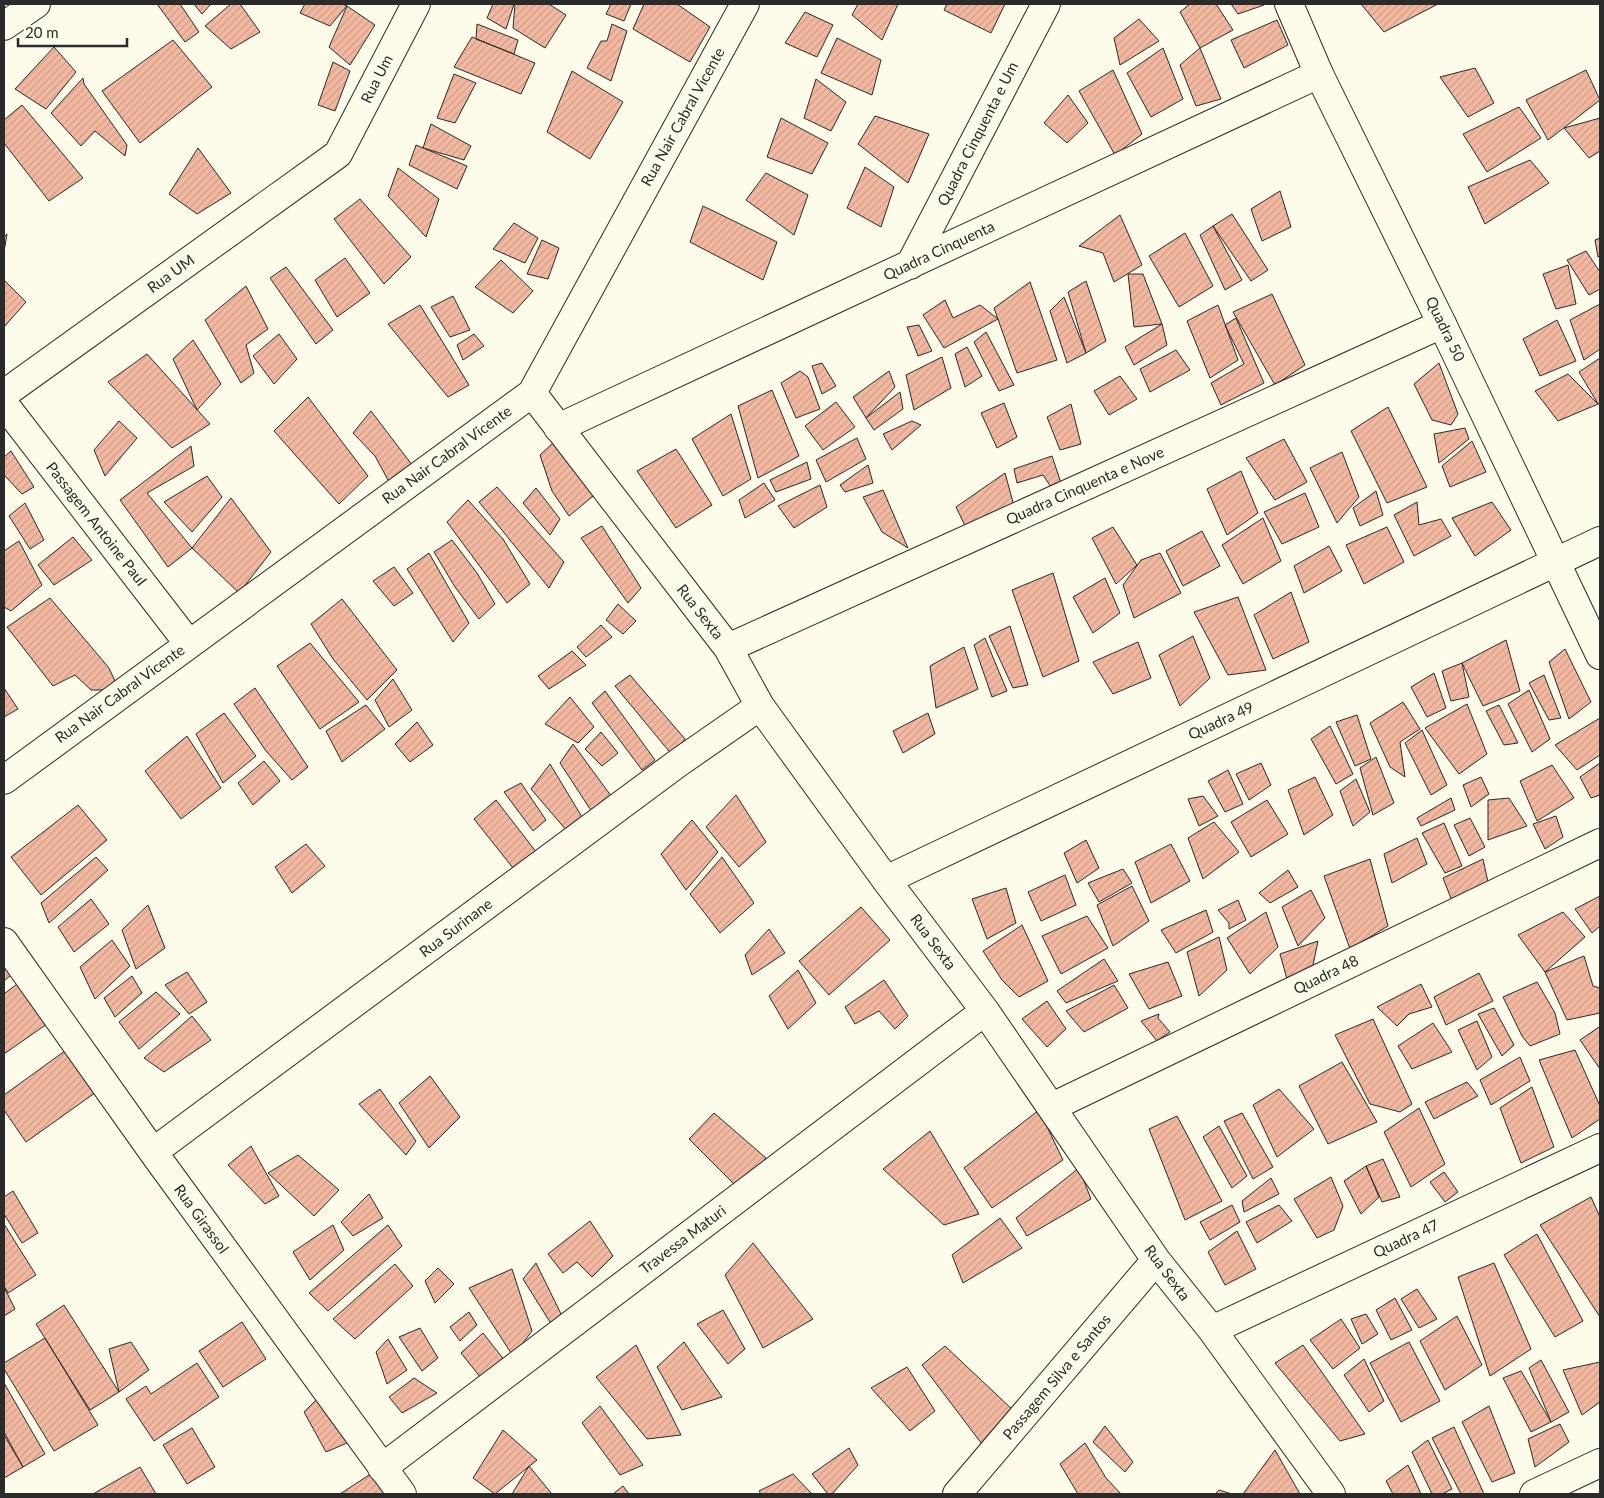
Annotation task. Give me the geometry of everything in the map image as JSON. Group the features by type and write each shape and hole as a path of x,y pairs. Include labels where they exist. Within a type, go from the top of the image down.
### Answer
{"street":[{"path":"4,26 36,4"},
{"name":"Rua Um","path":"338,154 416,4"},
{"name":"Rua Nair Cabral Vicente","path":"4,780 532,393 745,4"},
{"name":"Quadra Cinquenta e Um","path":"910,265 1046,4"},
{"name":"Quadra 50","path":"1289,4 1319,74 1442,324 1600,655"},
{"name":"Quadra Cinquenta","path":"558,428 1319,74"},
{"name":"Rua UM","path":"4,394 338,154"},
{"name":"Quadra Cinquenta e Nove","path":"728,648 1442,324"},
{"name":"Rua Sexta","path":"532,393 728,648 760,706 886,880 985,1011 1156,1260 1212,1330 1332,1494"},
{"name":"Passagem Antoine Paul","path":"4,404 189,644"},
{"name":"Quadra 49","path":"886,880 1600,541"},
{"name":"Rua Surinane","path":"153,1152 678,763 760,706"},
{"name":"Quadra 48","path":"1052,1106 1600,843"},
{"name":"Rua Girassol","path":"4,942 153,1152 402,1494"},
{"name":"Travessa Maturi","path":"382,1468 985,1011"},
{"name":"Quadra 47","path":"1212,1330 1600,1148"},
{"name":"Passagem Silva e Santos","path":"957,1494 1156,1260"},
{"path":"1534,1494 1600,1463"}],"building":[{"path":"157,4 180,4 199,32 185,42"},
{"path":"194,4 211,4 202,14"},
{"path":"231,4 240,4 260,32 231,49 205,26"},
{"path":"305,4 342,4 347,6 330,26 300,13"},
{"path":"493,4 514,4 506,29 487,18"},
{"path":"515,4 549,4 566,15 545,48 513,28"},
{"path":"611,4 631,4 624,21 606,14"},
{"path":"644,4 677,4 710,27 690,62 633,29"},
{"path":"858,4 898,4 882,40 852,15"},
{"path":"947,4 1005,4 991,33 944,10"},
{"path":"1190,4 1216,4 1233,30 1200,48 1180,12"},
{"path":"1231,4 1263,4 1264,5 1238,14"},
{"path":"1361,4 1438,4 1384,32"},
{"path":"347,6 375,25 350,65 329,47"},
{"path":"805,12 833,25 817,57 785,43"},
{"path":"1139,19 1159,41 1120,65 1114,38"},
{"path":"1277,20 1288,45 1244,68 1231,40"},
{"path":"477,24 518,40 514,54 476,39"},
{"path":"612,24 627,31 611,81 587,68 601,41 607,41"},
{"path":"472,37 535,63 521,94 454,67"},
{"path":"837,38 881,60 872,95 821,73"},
{"path":"173,40 212,87 140,143 102,91"},
{"path":"54,47 76,72 46,109 15,89"},
{"path":"1163,48 1183,99 1151,117 1127,73"},
{"path":"1200,48 1221,99 1196,106 1180,65"},
{"path":"333,62 350,71 335,111 318,105"},
{"path":"1475,68 1494,103 1468,117 1440,77"},
{"path":"1113,70 1142,134 1115,155 1079,91"},
{"path":"1586,70 1600,100 1548,140 1526,100"},
{"path":"572,71 623,102 590,159 547,132"},
{"path":"454,74 476,83 455,123 437,118"},
{"path":"83,78 84,84 127,145 125,156 95,131 81,146 51,113"},
{"path":"816,79 846,102 831,131 804,118"},
{"path":"1068,95 1088,123 1067,143 1044,123"},
{"path":"22,105 83,178 49,201 4,143 4,120"},
{"path":"1519,107 1541,138 1487,172 1463,134"},
{"path":"875,116 929,134 908,183 858,144"},
{"path":"781,118 828,143 812,174 767,157"},
{"path":"1600,118 1600,151 1589,158 1564,128"},
{"path":"431,124 471,146 464,160 423,148"},
{"path":"416,145 467,166 457,189 409,165"},
{"path":"198,148 231,193 197,214 169,194"},
{"path":"1530,160 1549,183 1485,224 1468,187"},
{"path":"865,167 894,187 881,227 847,208"},
{"path":"398,168 439,199 426,237 388,196"},
{"path":"766,173 808,195 794,235 746,200"},
{"path":"1280,191 1291,227 1262,241 1251,209"},
{"path":"360,199 411,257 384,284 334,219"},
{"path":"703,206 777,242 763,280 690,242"},
{"path":"1232,214 1268,270 1251,281 1213,226"},
{"path":"1120,215 1142,265 1114,282 1103,253 1079,246"},
{"path":"514,223 538,238 525,263 493,249"},
{"path":"1213,226 1242,280 1225,290 1200,235"},
{"path":"1185,233 1213,286 1179,307 1149,256"},
{"path":"7,234 4,252 4,237"},
{"path":"1600,238 1600,256 1598,257 1595,240"},
{"path":"542,240 559,248 548,279 527,274"},
{"path":"1586,251 1600,272 1600,289 1589,295 1567,260"},
{"path":"345,258 370,293 337,317 315,280"},
{"path":"501,260 533,291 513,313 475,287"},
{"path":"1568,265 1576,304 1556,309 1543,274"},
{"path":"286,267 333,330 316,344 270,278"},
{"path":"1128,274 1143,274 1162,324 1134,327"},
{"path":"4,280 26,302 4,327"},
{"path":"1086,281 1106,341 1086,353 1068,292"},
{"path":"1030,282 1057,360 1017,373 994,308"},
{"path":"246,286 268,329 246,345 254,373 241,383 205,320"},
{"path":"1272,294 1305,365 1275,385 1233,312"},
{"path":"453,296 470,330 450,337 431,307"},
{"path":"1064,297 1086,353 1067,363 1050,311"},
{"path":"945,300 953,318 980,305 998,319 944,348 923,315"},
{"path":"1600,304 1600,349 1584,360 1570,320"},
{"path":"420,305 469,385 448,397 388,324"},
{"path":"1218,305 1238,360 1210,378 1187,321"},
{"path":"1236,318 1264,383 1221,405 1211,383 1244,364 1225,325"},
{"path":"1557,320 1576,361 1540,376 1523,339"},
{"path":"1162,324 1167,345 1134,365 1125,347"},
{"path":"919,325 932,351 918,356 907,327"},
{"path":"986,332 1014,385 999,391 974,342"},
{"path":"279,334 297,359 274,384 253,356"},
{"path":"474,334 484,346 463,360 457,345"},
{"path":"193,340 221,384 197,410 173,359"},
{"path":"967,347 982,376 965,387 955,354"},
{"path":"1176,350 1190,370 1150,392 1140,369"},
{"path":"147,354 210,424 172,448 108,382"},
{"path":"942,357 951,388 914,410 906,375"},
{"path":"1600,358 1600,403 1598,404 1579,372"},
{"path":"822,363 836,386 822,394 812,366"},
{"path":"1439,363 1458,414 1451,425 1432,420 1414,384"},
{"path":"800,371 808,377 820,409 796,418 781,383"},
{"path":"889,371 895,387 866,418 853,397"},
{"path":"1568,374 1598,404 1558,421 1535,391"},
{"path":"1120,376 1137,399 1109,415 1094,391"},
{"path":"772,390 799,456 758,478 738,406"},
{"path":"900,392 903,409 874,430 866,418"},
{"path":"308,397 368,476 339,504 274,431"},
{"path":"836,402 855,427 823,450 805,426"},
{"path":"1004,403 1017,437 997,448 981,413"},
{"path":"1071,404 1081,444 1060,450 1047,417"},
{"path":"1388,407 1427,487 1387,503 1351,431"},
{"path":"371,411 419,474 410,481 388,480 375,456 353,433"},
{"path":"731,414 751,479 723,496 692,439"},
{"path":"119,421 137,438 105,476 94,450"},
{"path":"912,421 921,425 892,450 883,434"},
{"path":"1465,428 1469,439 1439,463 1434,434"},
{"path":"857,438 866,459 826,482 816,460"},
{"path":"1284,439 1307,482 1275,500 1246,458"},
{"path":"556,440 598,492 569,516 552,491 540,455"},
{"path":"1472,441 1486,472 1450,487 1442,466"},
{"path":"191,446 194,466 147,493 192,548 168,567 120,500"},
{"path":"676,449 712,505 676,528 637,471"},
{"path":"11,451 34,487 22,494 4,475 4,457"},
{"path":"1342,452 1359,497 1337,523 1310,468"},
{"path":"1052,456 1062,486 1055,493 1043,475 1017,483 1014,469"},
{"path":"807,462 811,479 776,492 770,480"},
{"path":"868,465 873,483 845,492 840,485"},
{"path":"1241,471 1258,513 1227,535 1207,489"},
{"path":"1005,473 1014,506 970,536 956,507"},
{"path":"207,476 222,497 192,532 164,502"},
{"path":"764,483 775,500 745,518 739,500"},
{"path":"820,485 827,507 794,528 778,506"},
{"path":"497,487 564,562 549,588 479,502"},
{"path":"536,488 560,519 550,535 523,503"},
{"path":"883,490 908,548 882,532 863,497"},
{"path":"1376,491 1383,515 1360,526 1353,508"},
{"path":"1305,493 1319,527 1282,544 1264,512"},
{"path":"231,498 271,552 239,593 192,548"},
{"path":"468,500 503,539 530,584 507,603 447,522"},
{"path":"1417,502 1419,525 1441,519 1451,536 1414,556 1394,515"},
{"path":"1492,502 1511,530 1475,556 1452,518"},
{"path":"25,503 44,540 30,549 9,516"},
{"path":"1263,518 1281,561 1243,584 1222,545"},
{"path":"602,526 641,588 628,603 581,538"},
{"path":"1113,527 1137,565 1116,584 1092,538"},
{"path":"1387,527 1404,562 1364,584 1346,545"},
{"path":"1202,531 1220,566 1183,586 1166,551"},
{"path":"73,537 92,560 54,585 38,565"},
{"path":"452,540 477,573 495,604 479,619 455,587 434,552"},
{"path":"19,541 42,585 11,611 4,607 4,551"},
{"path":"1329,546 1342,571 1304,593 1294,566"},
{"path":"429,553 469,623 453,642 407,569"},
{"path":"1160,553 1181,593 1134,618 1123,585 1141,560"},
{"path":"394,567 413,593 394,606 373,581"},
{"path":"1053,573 1079,661 1043,677 1012,590"},
{"path":"1105,578 1120,613 1093,633 1073,597"},
{"path":"1291,592 1309,642 1273,659 1254,615"},
{"path":"1238,597 1266,670 1228,675 1194,612"},
{"path":"50,598 109,668 119,690 91,690 75,675 53,686 7,627"},
{"path":"342,599 397,670 367,700 333,659 311,624"},
{"path":"618,604 636,621 623,634 606,620"},
{"path":"601,625 612,637 586,657 577,647"},
{"path":"1010,626 1028,685 1013,688 989,636"},
{"path":"1193,636 1210,678 1180,706 1159,655"},
{"path":"985,638 1007,691 992,697 974,645"},
{"path":"1506,640 1520,691 1483,706 1462,663"},
{"path":"1138,642 1151,678 1113,694 1093,662"},
{"path":"310,643 359,702 320,729 277,666"},
{"path":"964,647 978,689 936,708 930,666"},
{"path":"1565,649 1591,702 1569,719 1549,662"},
{"path":"572,651 586,665 549,689 538,676"},
{"path":"1462,663 1469,697 1451,701 1442,671"},
{"path":"1434,673 1446,708 1427,717 1411,687"},
{"path":"630,675 685,739 673,756 615,686"},
{"path":"1544,675 1561,718 1549,720 1529,683"},
{"path":"393,679 412,710 389,727 375,700"},
{"path":"4,688 18,709 4,717"},
{"path":"255,688 308,767 292,780 266,751 234,704"},
{"path":"1529,690 1550,739 1532,752 1508,704"},
{"path":"605,691 655,760 642,770 592,703"},
{"path":"570,697 594,727 578,743 545,724"},
{"path":"1403,702 1420,729 1400,742 1405,777 1390,767 1370,723"},
{"path":"1467,704 1487,754 1459,774 1425,728"},
{"path":"366,705 385,729 342,762 326,731"},
{"path":"1499,705 1518,743 1504,745 1486,711"},
{"path":"224,713 256,756 223,783 196,734"},
{"path":"928,713 935,734 903,753 893,731"},
{"path":"1357,715 1371,759 1355,766 1336,722"},
{"path":"1600,718 1600,755 1577,770 1555,745"},
{"path":"417,722 433,745 410,762 395,744"},
{"path":"1330,726 1353,774 1336,784 1311,739"},
{"path":"1422,730 1447,785 1431,795 1405,743"},
{"path":"601,732 618,753 602,766 585,749"},
{"path":"187,736 221,788 181,819 145,771"},
{"path":"573,744 617,804 596,818 560,763"},
{"path":"1376,757 1394,803 1373,815 1360,768"},
{"path":"264,761 280,781 253,805 238,783"},
{"path":"1261,763 1271,785 1249,800 1236,774"},
{"path":"1600,763 1600,795 1591,798 1580,777"},
{"path":"550,764 588,827 567,831 531,789"},
{"path":"1552,765 1574,798 1537,821 1520,781"},
{"path":"1228,770 1243,804 1225,812 1208,781"},
{"path":"1315,777 1333,815 1304,835 1288,790"},
{"path":"1481,777 1489,794 1471,807 1463,785"},
{"path":"1356,779 1370,812 1353,826 1340,791"},
{"path":"521,783 546,820 533,831 504,792"},
{"path":"736,795 766,842 739,867 706,827"},
{"path":"1203,796 1218,816 1199,826 1188,799"},
{"path":"1451,798 1455,810 1421,826 1417,818"},
{"path":"1509,798 1527,826 1488,840 1488,800"},
{"path":"496,800 537,853 513,868 474,819"},
{"path":"1267,800 1288,834 1251,857 1231,822"},
{"path":"78,805 107,840 41,895 11,857"},
{"path":"1556,816 1563,837 1545,849 1533,824"},
{"path":"1470,818 1485,847 1469,856 1454,825"},
{"path":"692,820 718,852 686,890 661,854"},
{"path":"1214,822 1239,852 1203,879 1188,838"},
{"path":"1444,823 1462,866 1445,873 1422,833"},
{"path":"1417,838 1427,864 1392,883 1384,854"},
{"path":"1086,840 1099,868 1077,883 1064,853"},
{"path":"306,844 325,866 292,893 275,867"},
{"path":"1171,844 1190,881 1151,903 1135,862"},
{"path":"96,857 108,870 49,923 41,903"},
{"path":"722,857 754,903 720,933 690,894"},
{"path":"1370,859 1388,926 1350,949 1324,876"},
{"path":"1483,859 1488,882 1452,901 1443,878"},
{"path":"1123,869 1132,883 1099,902 1088,883"},
{"path":"1288,870 1298,887 1270,903 1259,893"},
{"path":"1065,875 1076,905 1041,921 1028,892"},
{"path":"1132,886 1149,921 1113,946 1097,905"},
{"path":"1006,888 1016,923 987,939 972,899"},
{"path":"1311,890 1325,918 1298,946 1282,907"},
{"path":"1600,896 1600,926 1592,933 1575,909"},
{"path":"91,899 109,924 74,952 58,927"},
{"path":"1238,900 1246,920 1229,929 1229,923 1218,910"},
{"path":"148,905 165,948 136,969 122,930"},
{"path":"861,907 890,940 829,995 799,961"},
{"path":"1206,910 1213,932 1176,953 1161,930"},
{"path":"1266,912 1278,947 1250,974 1227,938"},
{"path":"1563,912 1585,937 1545,972 1518,935"},
{"path":"1087,916 1108,948 1061,974 1042,936"},
{"path":"1022,925 1048,981 1019,997 1002,980 983,951"},
{"path":"769,929 785,953 752,975 745,955"},
{"path":"1219,937 1227,970 1199,996 1187,952"},
{"path":"112,940 130,966 95,999 80,967"},
{"path":"1318,941 1313,965 1287,979 1280,954"},
{"path":"4,952 18,969 4,981"},
{"path":"1584,956 1593,986 1600,988 1600,1013 1567,1020 1545,972"},
{"path":"1104,959 1118,981 1066,1003 1057,991"},
{"path":"1168,962 1182,996 1149,1009 1129,974"},
{"path":"798,970 816,1003 788,1029 769,996"},
{"path":"187,972 207,1002 189,1014 165,985"},
{"path":"1479,973 1493,1001 1446,1025 1434,997"},
{"path":"132,976 142,993 115,1017 104,998"},
{"path":"25,978 54,1019 4,1054 4,994"},
{"path":"884,980 908,1016 895,1029 879,1011 855,1024 845,1007"},
{"path":"1537,982 1555,1013 1560,1034 1530,1046 1522,1036 1503,997"},
{"path":"1421,984 1432,1007 1409,1014 1397,1026 1377,1007"},
{"path":"1114,985 1128,1008 1084,1032 1066,1011"},
{"path":"156,992 180,1014 139,1049 119,1022"},
{"path":"1047,1001 1066,1029 1047,1047 1022,1019"},
{"path":"1494,1008 1514,1045 1502,1056 1478,1014"},
{"path":"1159,1014 1158,1018 1170,1032 1157,1041 1141,1021"},
{"path":"192,1016 211,1040 164,1072 144,1058"},
{"path":"1373,1019 1412,1104 1400,1112 1370,1104 1335,1035"},
{"path":"1477,1021 1492,1057 1477,1070 1458,1030"},
{"path":"1433,1023 1452,1052 1412,1069 1398,1046"},
{"path":"1599,1027 1600,1029 1600,1069 1580,1040"},
{"path":"69,1048 99,1090 26,1142 4,1110 4,1095"},
{"path":"1575,1050 1600,1106 1600,1119 1572,1138 1539,1060"},
{"path":"1520,1057 1530,1081 1491,1105 1480,1080"},
{"path":"1342,1062 1377,1122 1328,1144 1299,1086"},
{"path":"430,1076 460,1117 429,1148 399,1103"},
{"path":"1467,1082 1478,1096 1434,1119 1425,1102"},
{"path":"1532,1087 1554,1147 1521,1163 1500,1108"},
{"path":"380,1089 416,1141 406,1155 359,1104"},
{"path":"1279,1089 1314,1129 1277,1157 1253,1105"},
{"path":"1419,1108 1445,1164 1411,1187 1384,1132"},
{"path":"1039,1110 1063,1160 992,1208 964,1168"},
{"path":"714,1113 766,1158 740,1190 689,1139"},
{"path":"1242,1113 1273,1167 1253,1179 1224,1121"},
{"path":"1177,1116 1222,1201 1185,1220 1149,1129"},
{"path":"1219,1126 1247,1176 1232,1188 1203,1137"},
{"path":"930,1131 979,1214 944,1225 883,1169"},
{"path":"251,1146 279,1196 265,1204 228,1165"},
{"path":"298,1155 339,1190 314,1216 268,1173"},
{"path":"1383,1159 1400,1197 1382,1202 1366,1166"},
{"path":"1366,1166 1379,1197 1361,1214 1344,1181"},
{"path":"1079,1168 1091,1199 1027,1236 1016,1218"},
{"path":"1444,1172 1458,1192 1445,1202 1430,1182"},
{"path":"1331,1177 1343,1206 1334,1230 1317,1238 1294,1199"},
{"path":"1271,1178 1279,1194 1244,1212 1242,1201"},
{"path":"13,1191 38,1233 22,1243 4,1214 4,1197"},
{"path":"369,1194 383,1218 353,1236 341,1222"},
{"path":"1591,1197 1600,1217 1600,1317 1540,1225"},
{"path":"1232,1205 1240,1222 1210,1240 1200,1222"},
{"path":"1279,1205 1292,1221 1257,1243 1246,1222"},
{"path":"1000,1218 1022,1248 963,1283 952,1255"},
{"path":"590,1221 613,1256 592,1277 577,1262 563,1273 548,1254"},
{"path":"4,1224 36,1275 8,1293 4,1286"},
{"path":"333,1225 344,1250 310,1280 293,1252"},
{"path":"388,1225 402,1246 328,1311 309,1293"},
{"path":"1237,1231 1256,1269 1225,1285 1208,1252"},
{"path":"1537,1234 1583,1321 1555,1337 1504,1255"},
{"path":"753,1243 813,1319 763,1348 725,1275"},
{"path":"536,1263 566,1324 550,1322 523,1279"},
{"path":"1494,1263 1531,1349 1490,1376 1458,1277"},
{"path":"395,1264 413,1286 355,1339 333,1319"},
{"path":"438,1268 454,1284 435,1303 425,1281"},
{"path":"512,1269 532,1331 513,1356 469,1288"},
{"path":"4,1287 15,1309 4,1316"},
{"path":"1417,1289 1437,1319 1419,1328 1401,1299"},
{"path":"1395,1298 1412,1330 1391,1340 1376,1310"},
{"path":"64,1305 119,1392 90,1410 36,1324"},
{"path":"723,1310 745,1349 728,1364 697,1324"},
{"path":"469,1312 477,1325 460,1341 450,1327"},
{"path":"1366,1314 1378,1334 1362,1344 1351,1319"},
{"path":"1457,1316 1482,1365 1445,1390 1420,1341"},
{"path":"1341,1319 1360,1348 1333,1369 1310,1340"},
{"path":"242,1322 266,1359 223,1387 199,1351"},
{"path":"420,1328 438,1358 422,1371 399,1337"},
{"path":"483,1333 505,1361 481,1378 461,1353"},
{"path":"45,1338 98,1425 54,1451 4,1369 4,1363"},
{"path":"388,1339 407,1370 387,1384 376,1352"},
{"path":"131,1342 149,1370 119,1392 109,1349"},
{"path":"684,1342 722,1397 682,1410 657,1367"},
{"path":"1409,1342 1440,1401 1401,1422 1370,1363"},
{"path":"636,1345 681,1435 647,1439 596,1377"},
{"path":"1303,1345 1365,1434 1340,1441 1275,1363"},
{"path":"945,1346 1014,1411 985,1448 922,1365"},
{"path":"1364,1359 1384,1401 1369,1412 1344,1375"},
{"path":"1541,1360 1569,1412 1551,1422 1529,1368"},
{"path":"1600,1362 1600,1402 1582,1415 1563,1370"},
{"path":"197,1363 219,1397 154,1441 126,1399 146,1386 151,1394"},
{"path":"907,1367 935,1411 910,1431 871,1388"},
{"path":"1521,1371 1551,1422 1531,1432 1503,1378"},
{"path":"414,1378 437,1393 402,1413 389,1397"},
{"path":"4,1383 45,1454 23,1467 4,1432"},
{"path":"322,1394 354,1440 326,1452 304,1412"},
{"path":"600,1406 643,1465 620,1475 582,1423"},
{"path":"1489,1406 1515,1473 1492,1482 1462,1422"},
{"path":"1560,1424 1569,1442 1535,1467 1528,1439"},
{"path":"1105,1426 1133,1462 1125,1472 1093,1442"},
{"path":"1454,1427 1484,1494 1461,1494 1432,1438"},
{"path":"192,1428 215,1467 187,1484 163,1445"},
{"path":"503,1430 537,1460 495,1494 473,1478"},
{"path":"4,1435 23,1467 4,1478"},
{"path":"1428,1440 1452,1489 1442,1494 1432,1494 1412,1452"},
{"path":"1085,1443 1106,1478 1121,1494 1078,1494 1060,1464"},
{"path":"849,1448 858,1465 832,1494 828,1494 812,1474"},
{"path":"1275,1450 1300,1494 1243,1494"},
{"path":"1408,1465 1421,1494 1393,1494 1386,1481"},
{"path":"529,1466 552,1494 512,1494"},
{"path":"140,1467 156,1494 93,1494"},
{"path":"793,1474 812,1494 761,1494 759,1491"},
{"path":"369,1475 388,1494 340,1494"},
{"path":"623,1486 629,1494 613,1494"},
{"path":"1219,1490 1232,1494 1215,1494"}]}
